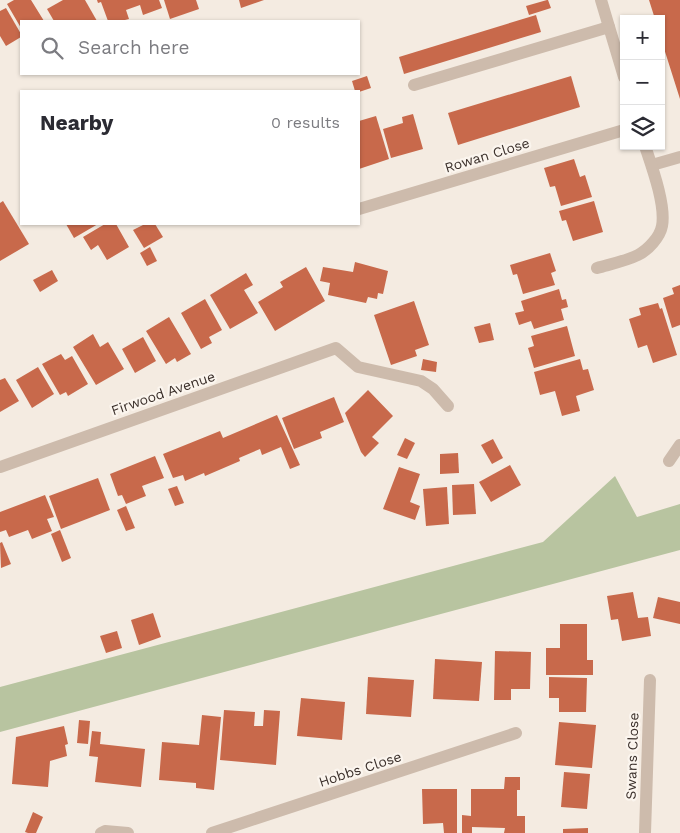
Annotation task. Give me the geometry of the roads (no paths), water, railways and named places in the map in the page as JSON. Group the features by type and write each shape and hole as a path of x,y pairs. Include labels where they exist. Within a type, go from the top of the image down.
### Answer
{"street":[{"path":"601,0 620,64"},
{"path":"414,85 609,27"},
{"name":"Rowan Close","path":"360,209 620,131"},
{"path":"597,268 640,255 654,242 662,227 662,209 647,150"},
{"path":"652,165 680,156"},
{"name":"Firwood Avenue","path":"0,467 336,348 358,367 421,381 433,390 448,406"},
{"path":"668,461 680,445"},
{"name":"Swans Close","path":"645,833 650,680"},
{"name":"Hobbs Close","path":"212,833 516,733"},
{"path":"101,833 105,831 128,833"}]}
